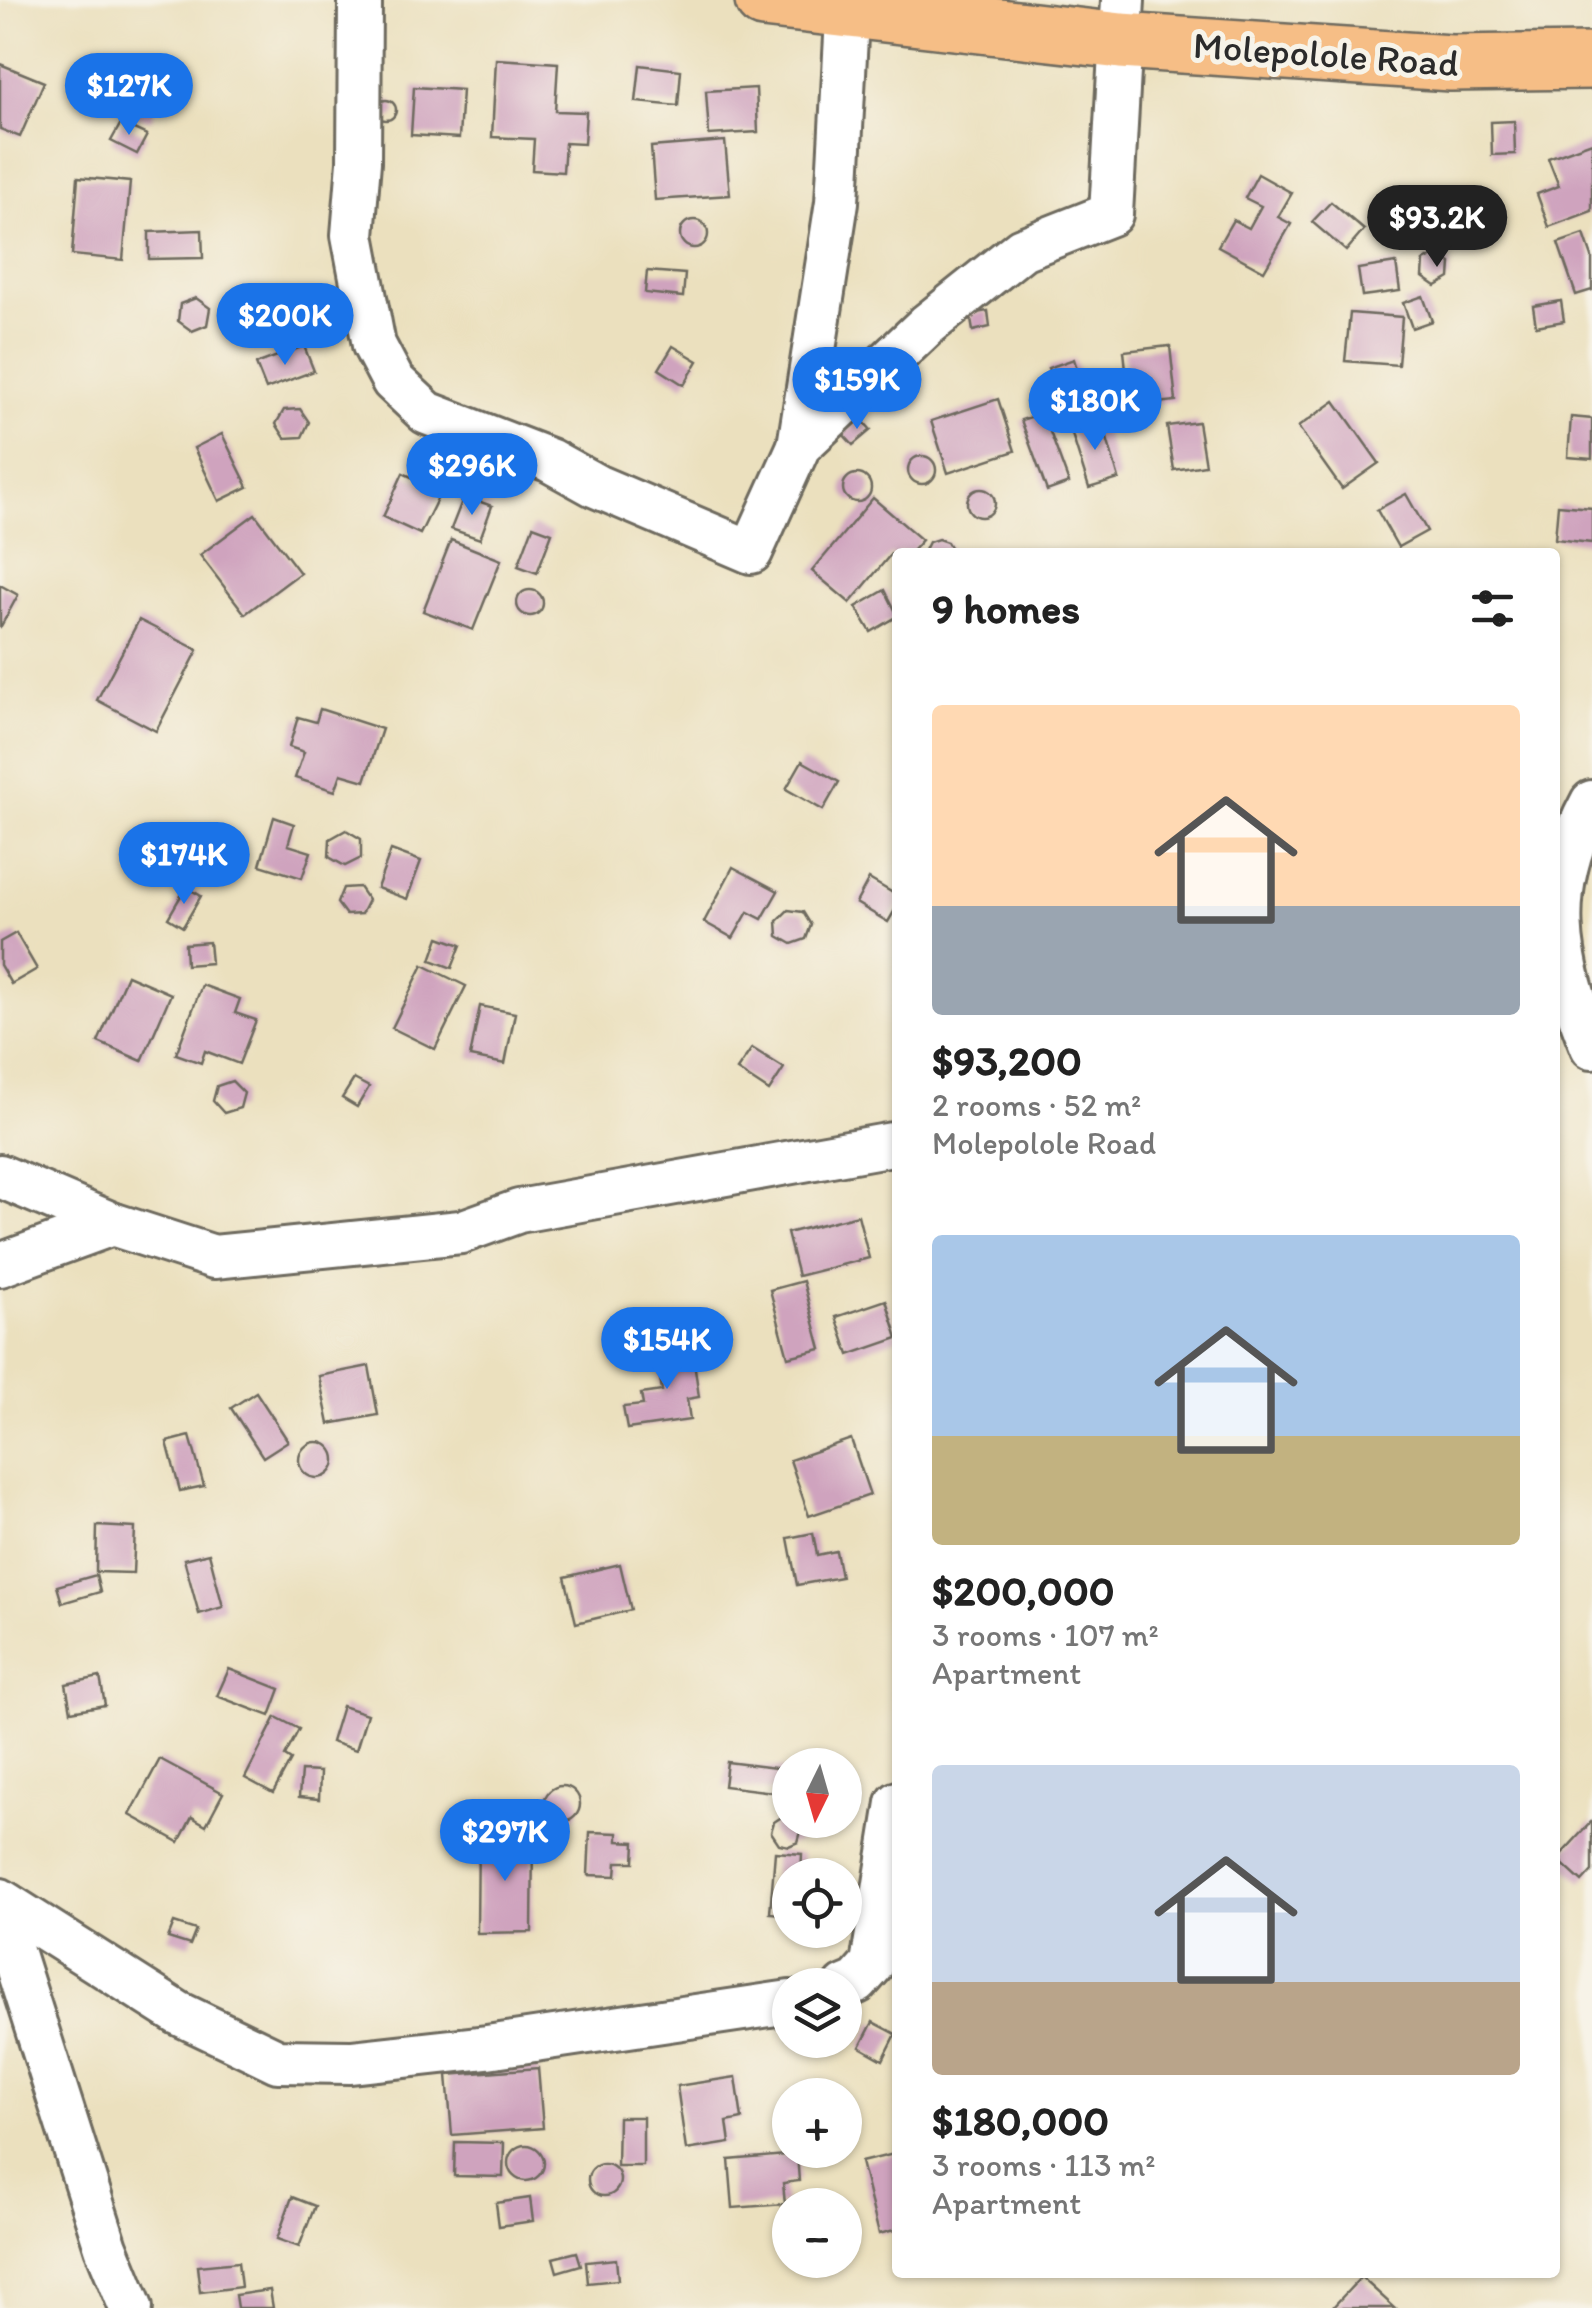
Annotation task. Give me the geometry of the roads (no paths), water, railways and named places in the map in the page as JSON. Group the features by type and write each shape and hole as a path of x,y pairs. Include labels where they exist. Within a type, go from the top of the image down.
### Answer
{"main road":[{"name":"Molepolole Road","path":"763,0 1122,20 1451,63 1592,61"}],"street":[{"path":"360,0 359,162 354,235 374,344 393,381 428,413 549,460 596,486 751,552 800,446 837,202 849,6"},
{"path":"800,446 927,324 1022,249 1111,214 1122,20"},
{"path":"1560,914 1566,864 1592,802"},
{"path":"1560,940 1573,997 1592,1047"},
{"path":"0,1176 112,1224 214,1257 461,1232 519,1211 892,1144"},
{"path":"0,1264 112,1224"},
{"path":"862,1976 872,1965 892,1841"},
{"path":"0,1900 178,2013 278,2061 350,2062 486,2047 772,2005"},
{"path":"0,1913 106,2247 131,2308"}]}
